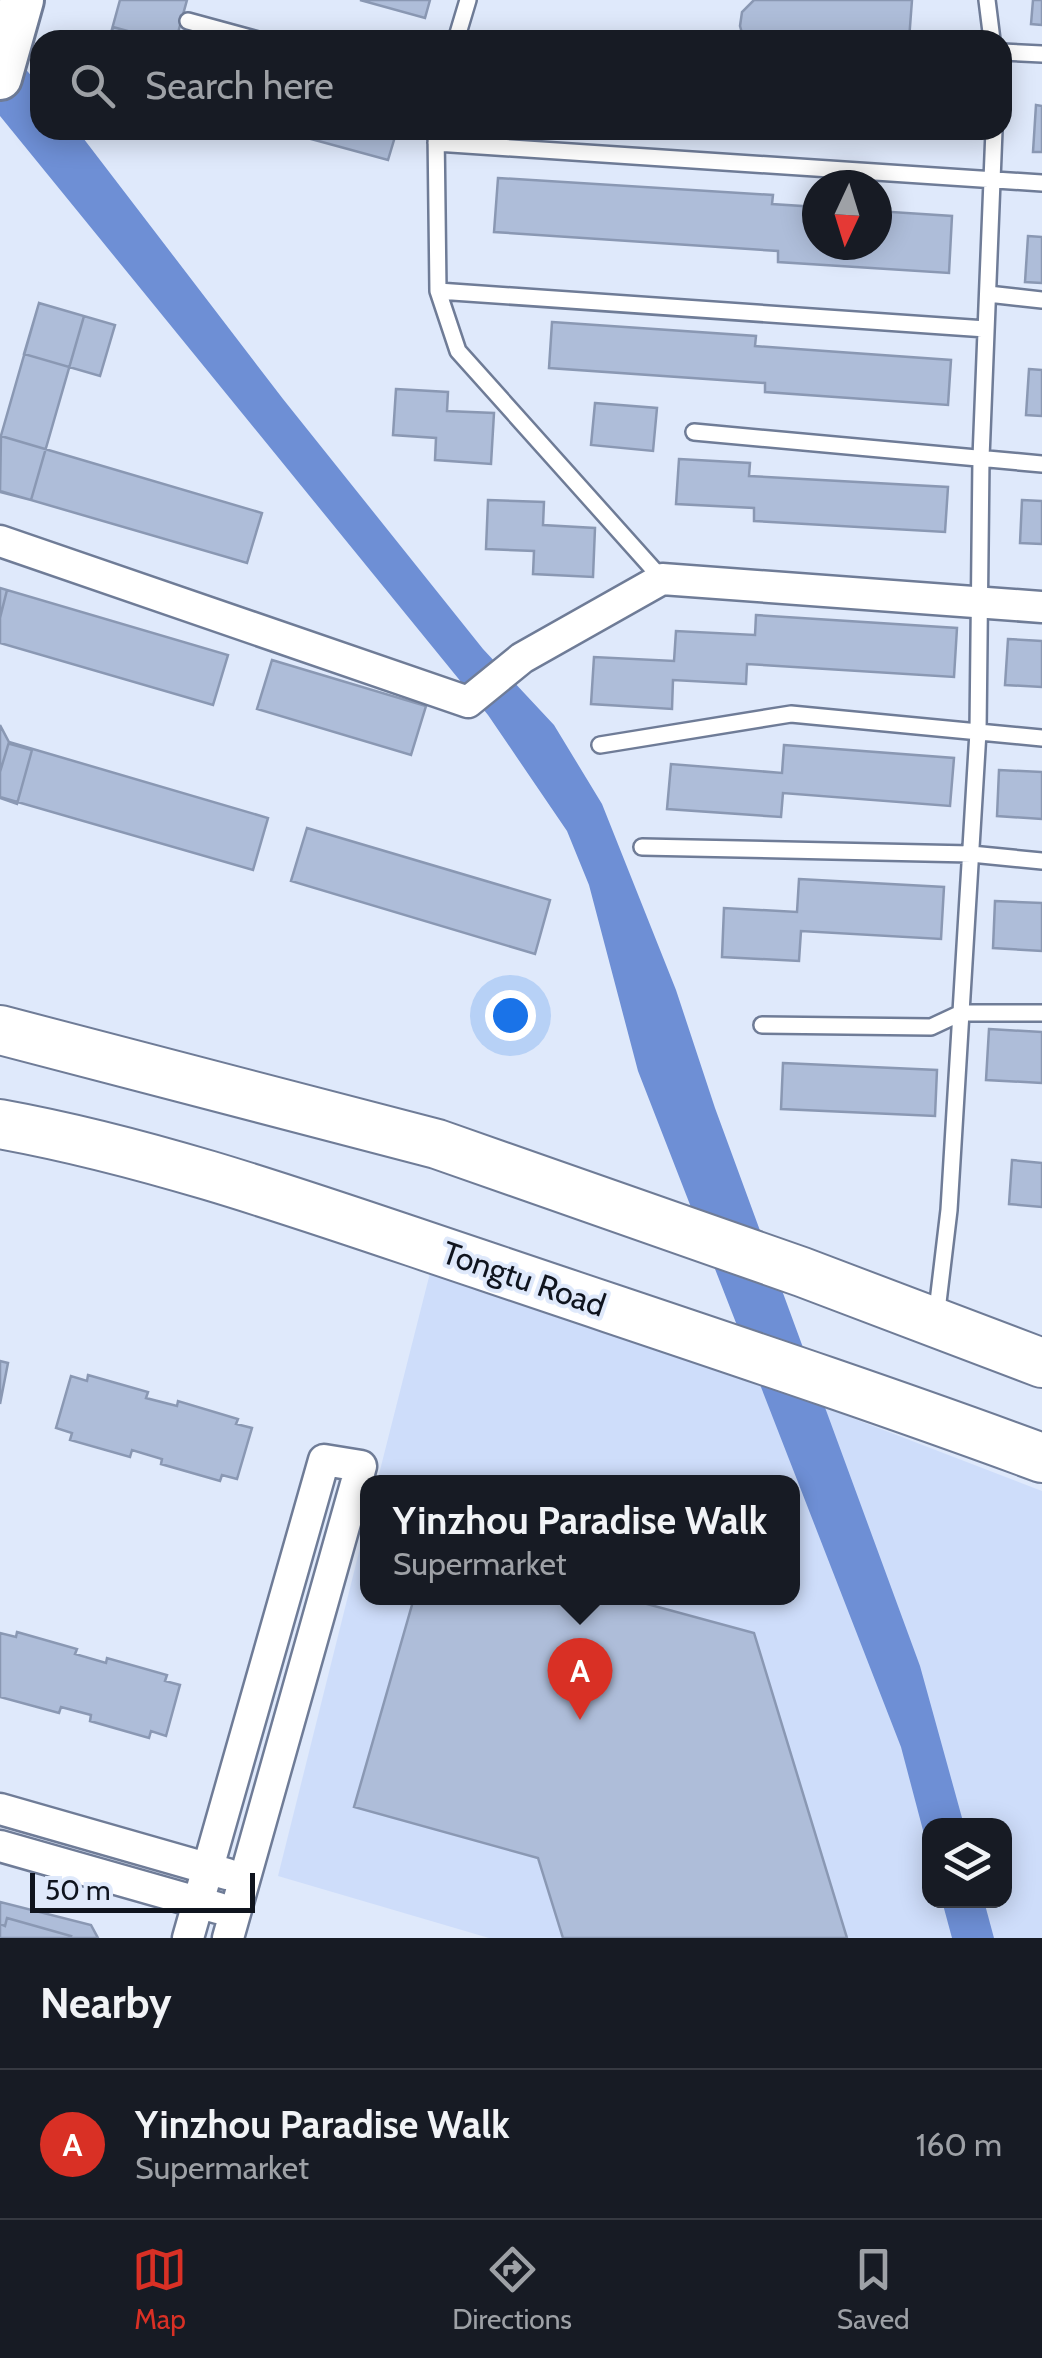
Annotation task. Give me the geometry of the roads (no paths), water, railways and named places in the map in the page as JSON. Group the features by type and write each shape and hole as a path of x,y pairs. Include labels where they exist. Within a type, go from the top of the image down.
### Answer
{"main road":[{"path":"0,78 20,6"},
{"path":"0,1030 437,1144 802,1272 1042,1363"},
{"name":"Tongtu Road","path":"0,1124 68,1136 296,1202 846,1386 1042,1458"}],"street":[{"path":"0,541 468,702 522,658 662,580 1042,606"},
{"path":"0,1846 198,1902 232,1925 361,1466 324,1460 208,1869 198,1902 188,1938"},
{"path":"0,1809 244,1879"}],"lane":[{"path":"459,30 468,0"},
{"path":"987,0 991,30"},
{"path":"188,21 221,30"},
{"path":"1012,52 1042,54"},
{"path":"436,140 438,291 458,351 662,580"},
{"path":"475,140 1042,183"},
{"path":"936,1323 949,1210 978,732 982,458 994,140"},
{"path":"438,291 986,329"},
{"path":"988,294 1042,300"},
{"path":"694,432 1042,464"},
{"path":"600,745 790,714 1042,738"},
{"path":"642,846 971,854 1042,861"},
{"path":"762,1024 931,1027 961,1012 1042,1013"}],"water":[{"path":"0,39 30,74 30,140 85,140 283,399 483,649 554,725 602,804 676,990 715,1108 920,1666 962,1818 922,1818 922,1826 901,1747 800,1487 800,1475 795,1475 638,1071 589,885 567,831 488,715 0,116"},
{"path":"944,1908 986,1908 994,1938 952,1938"}],"place":[{"name":"Yinzhou Paradise Walk","path":"580,1720"}]}
